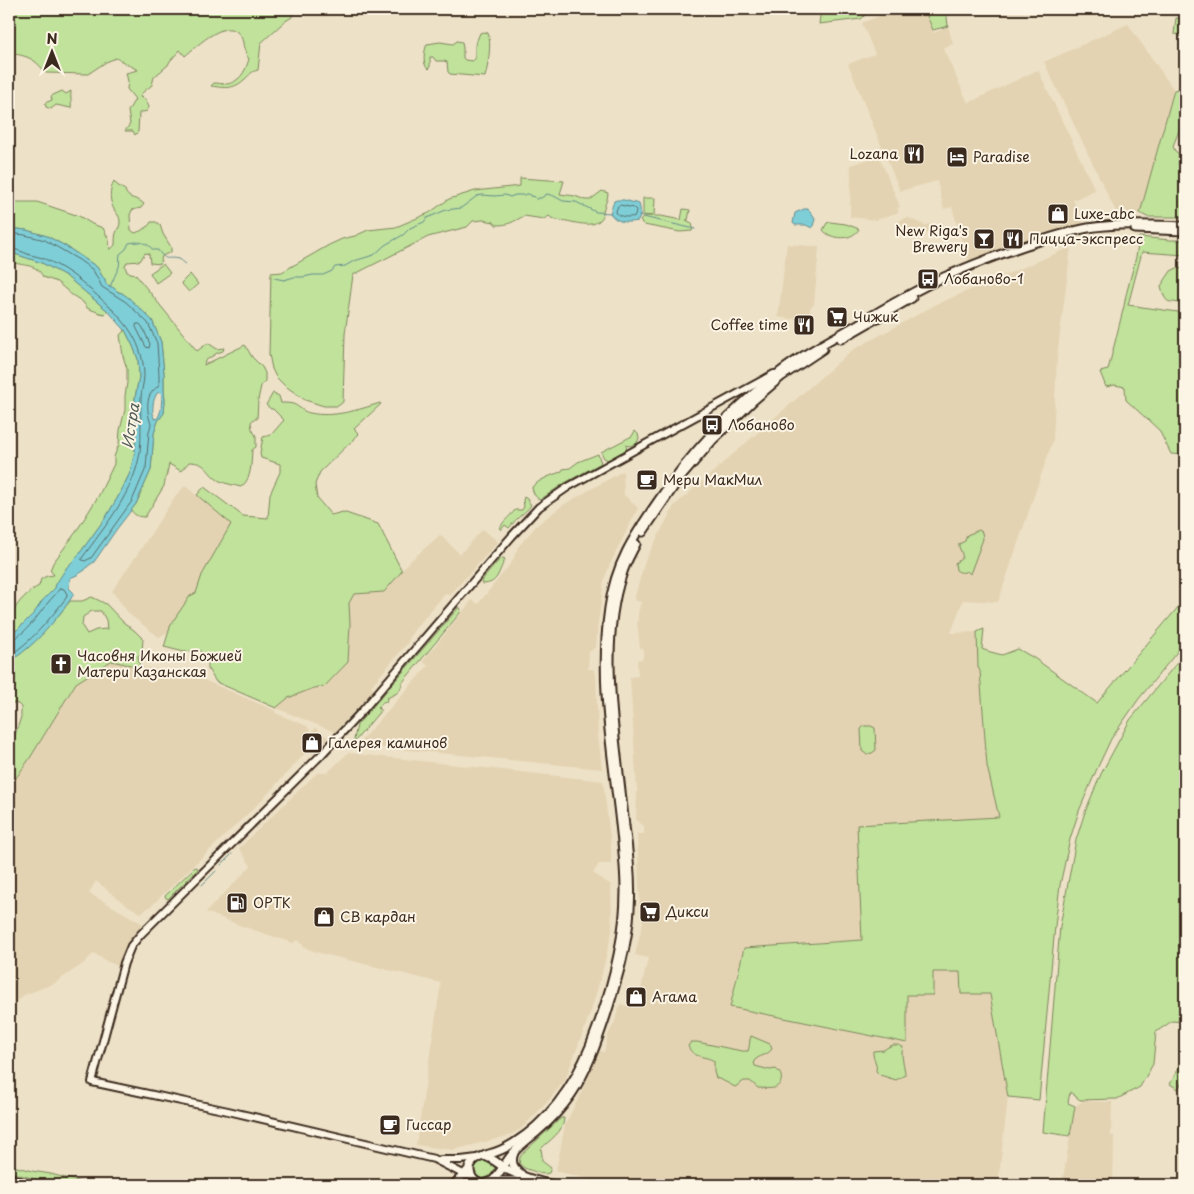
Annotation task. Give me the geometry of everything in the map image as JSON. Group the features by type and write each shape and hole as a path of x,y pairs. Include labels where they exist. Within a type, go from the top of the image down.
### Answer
{"main road":[{"path":"453,1185 477,1159 501,1150 520,1139 552,1110 566,1093 579,1070 604,1005 619,952 625,909 624,864 607,715 605,657 609,607 616,574 622,559 672,480 710,436 784,369 904,297 948,275 993,257 1057,236 1089,228 1135,225 1185,226"},
{"path":"489,1182 515,1151 554,1116 580,1081 602,1027 624,952 630,909 630,864 612,715 611,633 614,608 622,576 635,544 677,482 752,398 825,348 944,282 1040,246 1090,232 1126,229 1185,231"},
{"path":"515,1151 512,1158 513,1165 526,1177"},
{"path":"539,1182 479,1183 472,1178 470,1171 477,1159 488,1157 508,1170 539,1182 554,1185"},
{"path":"489,1182 498,1168 495,1162"},
{"path":"9,1178 31,1185"}],"street":[{"path":"477,1159 434,1159 228,1111 92,1082 127,953 141,934 322,754 363,710 539,506 568,487 784,369"},
{"path":"743,390 752,398"},
{"path":"434,1159 472,1178"},
{"path":"450,1166 455,1174 453,1185"}],"shaded area":[{"path":"896,9 923,9 934,33 948,26 953,44 943,48 968,103 1038,70 1095,190 1073,200 1083,223 1042,234 971,261 966,256 952,207 944,209 937,181 900,191 848,64 875,54 862,23"},
{"path":"1128,24 1174,90 1140,213 1117,214 1044,62"},
{"path":"879,156 900,207 897,208 899,212 876,220 850,217 850,165"},
{"path":"905,218 924,225 942,224 942,228 934,232 899,236 896,231 897,222"},
{"path":"787,244 819,247 814,305 811,306 809,318 792,319 778,317"},
{"path":"1071,247 1057,357 1053,440 998,602 963,600 951,633 977,632 978,667 980,671 987,766 999,817 970,819 862,940 744,948 730,1006 907,1043 907,995 933,972 961,972 990,994 1008,1097 998,1185 614,1185 556,1171 565,1125 600,1051 604,1052 608,1035 614,1024 620,1004 635,1008 639,993 636,992 637,988 641,989 648,958 635,955 643,922 640,911 637,834 644,834 644,826 636,820 637,790 630,677 638,676 637,660 643,659 643,648 640,648 637,621 641,602 634,600 645,561 674,506 851,351 937,304"},
{"path":"623,471 624,495 638,508 604,580 596,647 589,652 588,669 593,669 596,675 598,735 602,769 357,745 428,666 423,661 472,600 478,604 512,562 518,547 537,525 563,505"},
{"path":"185,486 224,517 262,556 216,605 159,637 130,615 112,591 176,495"},
{"path":"483,529 498,542 450,595 445,594 413,631 407,644 371,686 374,690 335,732 276,708 288,698 314,688 324,687 348,662 349,603 354,594 384,592 409,562 440,535 460,554"},
{"path":"111,661 197,677 276,711 275,713 307,726 311,732 316,728 328,738 312,754 308,750 259,803 151,906 141,913 125,904 96,881 89,893 143,924 125,946 118,966 94,953 83,964 53,984 24,995 9,1008 9,788 30,758 76,683"},
{"path":"348,753 603,781 611,845 611,864 599,864 593,873 611,885 612,931 602,973 591,1011 565,1080 521,1129 508,1136 453,1150 416,1145 441,983 316,952 306,948 297,940 293,943 206,912 251,866 239,848 317,773 327,773"},
{"path":"1083,1101 1112,1102 1111,1136 1114,1136 1113,1184 1062,1185 1075,1106"}],"green space":[{"path":"9,9 293,9 292,17 261,43 258,70 252,72 241,83 233,87 211,86 214,83 231,83 243,73 249,59 242,38 236,31 229,29 221,30 185,56 180,50 168,65 154,77 152,85 142,93 140,97 145,99 149,107 147,111 139,113 138,132 135,135 133,131 125,131 130,124 128,111 135,99 127,89 126,73 138,70 116,58 88,74 46,73 30,58 9,53"},
{"path":"821,9 871,9 861,19 819,24"},
{"path":"924,9 946,9 948,26 933,30"},
{"path":"1176,18 1185,19 1185,35 1174,34"},
{"path":"480,33 488,33 490,43 485,77 450,74 447,62 436,61 433,57 430,57 430,67 428,69 426,67 424,57 427,44 462,42 463,58 472,61 475,59 475,45"},
{"path":"1181,88 1184,96 1182,106 1185,115 1173,146 1179,154 1180,168 1183,172 1185,217 1147,217 1140,213 1174,90"},
{"path":"62,91 66,94 71,91 71,108 56,105 51,109 46,107 45,103 52,100 51,96"},
{"path":"520,178 564,181 560,194 575,196 585,200 590,200 602,191 608,193 602,217 598,222 590,224 557,220 549,216 544,219 524,216 511,223 501,225 483,220 473,221 467,227 428,237 353,275 345,334 343,402 338,406 324,406 305,400 276,377 269,354 271,273 282,272 342,239 368,230 396,227 429,213 449,199 475,191 520,186"},
{"path":"114,181 125,190 128,196 144,204 141,208 132,210 130,215 131,230 135,233 146,228 151,222 156,222 160,225 171,247 171,252 162,256 160,264 150,263 149,254 145,253 140,261 127,262 125,266 127,272 135,274 197,351 208,343 217,349 224,348 223,351 205,361 204,365 245,345 265,373 265,381 261,386 258,400 257,419 251,422 256,436 256,447 252,450 250,470 245,484 241,487 222,482 200,464 189,462 181,471 169,464 164,486 145,517 137,516 131,510 136,504 151,470 154,433 158,421 164,413 165,401 161,342 152,320 122,293 105,284 105,279 97,267 67,247 47,236 26,230 9,228 9,202 37,202 79,216 103,228 109,240 110,250 115,245 120,222 111,200 111,189"},
{"path":"643,198 655,198 654,216 681,220 683,209 690,210 688,220 686,220 692,223 692,231 680,232 644,225 640,221 644,216 652,216 643,215"},
{"path":"827,223 846,224 859,229 852,236 841,238 831,236 823,230"},
{"path":"1139,237 1185,240 1185,255 1142,252 1128,305 1185,313 1185,455 1171,454 1159,430 1126,400 1125,387 1115,385 1106,387 1100,372 1108,370 1136,257"},
{"path":"9,252 42,263 66,276 108,311 105,314 87,308 83,302 57,282 43,277 37,269 9,261"},
{"path":"163,264 170,273 156,283 150,273"},
{"path":"1177,268 1185,269 1185,305 1169,302 1165,298 1161,286 1171,271"},
{"path":"190,274 198,284 189,292 181,283"},
{"path":"125,330 138,359 139,377 135,398 135,451 130,473 106,517 77,557 67,567 55,588 43,600 35,613 9,636 9,628 13,626 13,615 17,605 32,590 39,586 41,579 54,575 50,570 53,563 76,532 99,495 114,464 125,410 127,369 120,335"},
{"path":"273,393 279,396 281,403 293,404 308,412 328,415 381,404 354,429 359,434 320,472 315,484 317,498 331,515 343,512 378,524 402,571 384,592 354,594 349,603 348,662 324,687 314,688 288,698 276,708 216,682 208,669 208,657 199,650 184,652 164,647 171,624 190,596 196,593 202,575 231,524 197,495 204,487 243,516 268,518 270,494 280,472 280,464 261,458 260,453 263,437 271,435 284,420 266,405"},
{"path":"635,431 639,438 637,443 630,446 626,445 627,450 608,460 604,458 601,452 632,436"},
{"path":"598,454 601,463 563,484 540,500 534,495 532,487 538,482"},
{"path":"524,497 531,505 530,507 509,528 505,525 501,530 502,524 515,510 522,510 524,507"},
{"path":"979,530 982,532 983,539 970,574 967,571 959,572 956,570 955,563 962,557 959,544 965,541 967,535"},
{"path":"504,558 505,560 495,579 492,582 482,584 481,581 500,559"},
{"path":"92,597 106,604 143,639 142,652 138,656 140,667 111,661 76,683 30,758 9,788 9,765 12,759 12,744 21,717 21,707 13,703 9,705 9,662 35,642 70,601 82,601","holes":["92,611 101,611 106,620 107,629 96,630 87,634 82,626 83,617"]},
{"path":"1185,599 1185,642 1138,700 1111,739 1079,811 1070,839 1060,885 1055,926 1039,1100 1008,1097 990,994 961,994 960,972 933,972 933,995 907,995 907,1043 730,1007 744,948 862,940 857,825 999,817 987,766 980,671 978,667 977,632 984,629 982,649 1002,655 1018,649 1034,658 1097,703"},
{"path":"459,607 461,609 460,613 402,683 399,691 387,698 386,703 384,701 378,708 381,710 355,741 357,725"},
{"path":"1185,653 1185,1022 1172,1021 1156,1032 1153,1064 1140,1087 1117,1099 1080,1100 1070,1092 1068,1103 1075,1106 1070,1136 1043,1132 1060,926 1076,840 1085,812 1101,774 1130,720"},
{"path":"864,726 875,728 876,750 872,753 866,754 862,751 861,729"},
{"path":"195,867 198,869 168,899 166,898 165,896"},
{"path":"751,1036 770,1044 772,1049 754,1061 755,1066 770,1070 776,1069 778,1071 781,1076 781,1082 774,1088 758,1088 750,1081 744,1081 735,1087 716,1078 714,1061 696,1055 688,1046 691,1042 697,1042 748,1051"},
{"path":"893,1045 903,1047 905,1075 896,1080 880,1075 876,1071 873,1054 873,1051 884,1050"},
{"path":"1180,1066 1185,1069 1185,1077 1178,1089 1170,1084"},
{"path":"561,1118 564,1118 562,1127 541,1149 542,1161 551,1168 549,1173 539,1173 521,1166 519,1161 522,1154"},
{"path":"484,1159 492,1162 495,1170 492,1178 484,1181 476,1178 473,1170 476,1162"},
{"path":"9,1165 91,1185 58,1185 9,1172"}],"water":[{"path":"614,201 639,204 640,217 638,221 622,222 610,213"},
{"path":"808,209 815,219 812,228 793,223 795,213"},
{"path":"9,228 26,230 47,236 97,267 106,284 129,298 152,320 161,342 165,401 164,413 158,421 154,433 151,470 136,504 94,562 85,570 70,578 69,588 74,593 53,623 29,647 9,662 9,636 34,613 55,588 67,567 77,557 106,517 130,473 135,451 135,398 139,377 138,359 133,346 125,330 108,311 66,276 42,263 9,252","holes":["160,392 162,394 161,410 158,418 154,419 154,402 156,395"]}],"waterway":[{"path":"274,278 284,280 294,277 323,275 332,271 335,267 345,266 374,255 385,245 403,235 410,228 424,222 427,218 446,210 461,208 477,196 482,195 505,195 510,197 529,194 537,200 547,194 563,201 576,202 596,212 611,213"},
{"path":"639,216 695,229"},
{"path":"110,287 119,267 120,254 129,243 139,242 146,244 153,250 158,250 165,258 178,259 185,264"},
{"path":"221,865 232,854"},
{"path":"202,885 216,871"}],"place":[{"name":"Lozana","path":"914,154"},
{"name":"Paradise","path":"957,157"},
{"name":"Luxe-abc","path":"1058,214"},
{"name":"New Riga's Brewery","path":"984,239"},
{"name":"Пицца-экспресс","path":"1013,239"},
{"name":"Лобаново-1","path":"928,279"},
{"name":"Чижик","path":"837,317"},
{"name":"Coffee time","path":"804,325"},
{"name":"Лобаново","path":"712,425"},
{"name":"Мери МакМил","path":"647,480"},
{"name":"Часовня Иконы Божией Матери Казанская","path":"61,664"},
{"name":"Галерея каминов","path":"312,743"},
{"name":"ОРТК","path":"237,903"},
{"name":"Дикси","path":"650,912"},
{"name":"СВ кардан","path":"324,917"},
{"name":"Агама","path":"636,997"},
{"name":"Гиссар","path":"390,1125"}],"water label":[{"name":"Истра","path":"131,426"}]}
